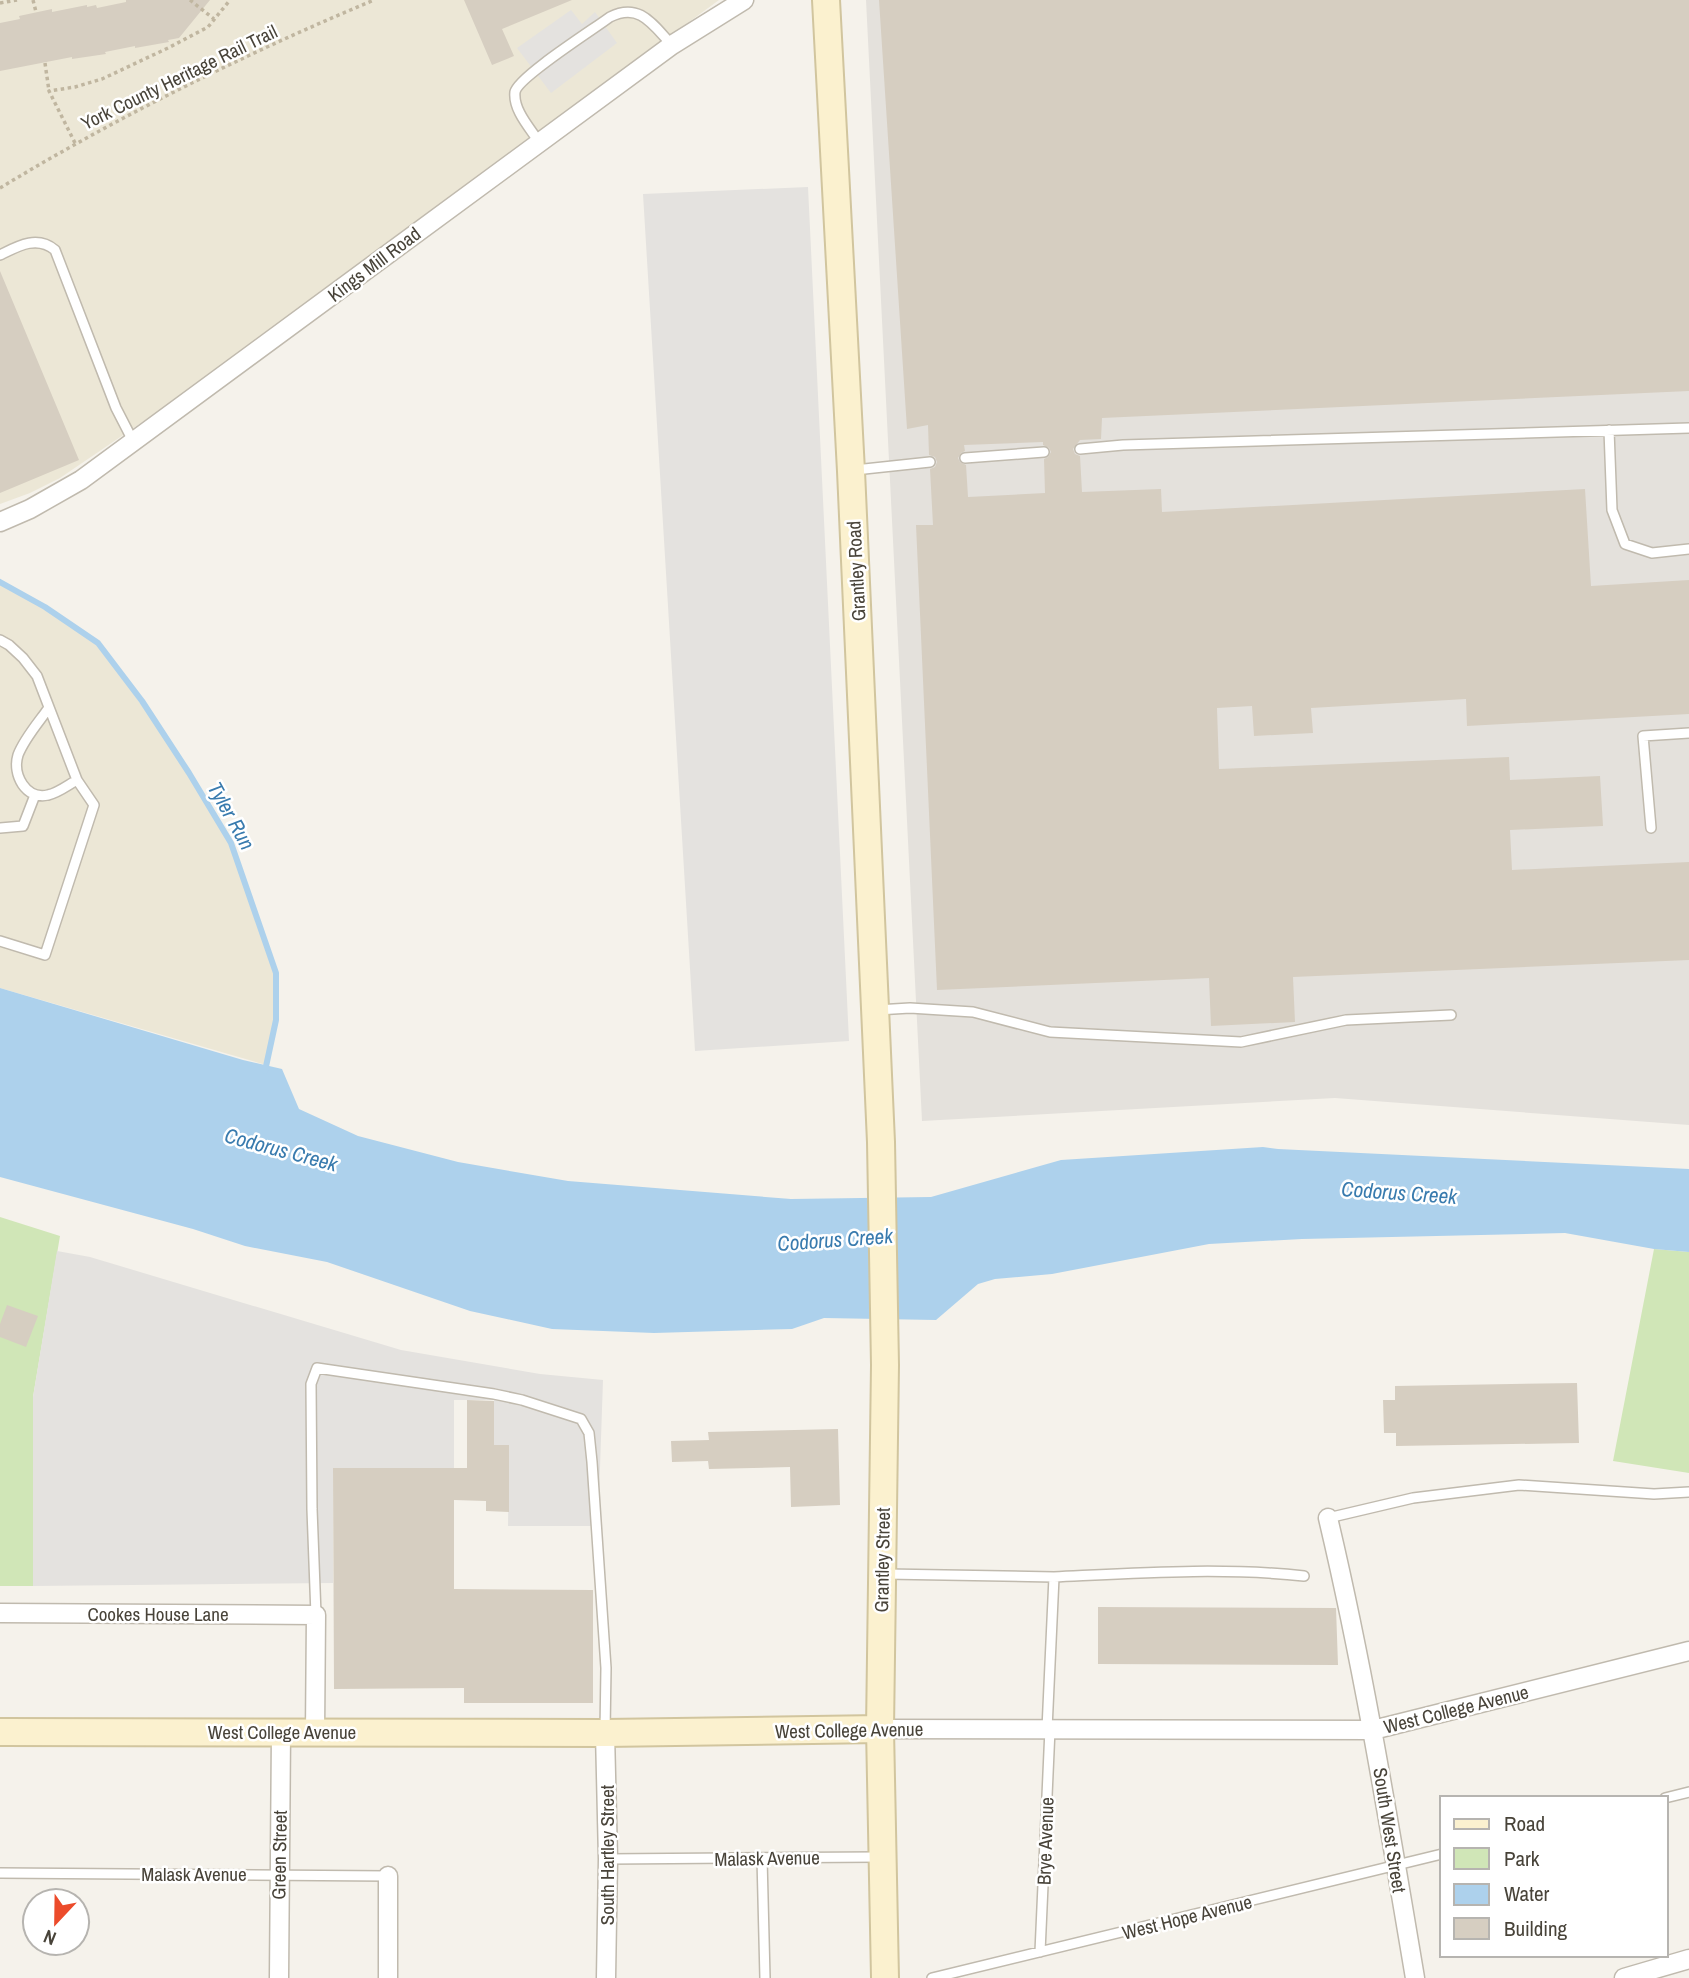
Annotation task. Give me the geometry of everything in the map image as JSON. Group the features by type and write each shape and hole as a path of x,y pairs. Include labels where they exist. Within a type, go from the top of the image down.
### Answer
{"street":[{"name":"Kings Mill Road","path":"0,522 30,509 81,480 672,45 744,0"},
{"name":"Grantley Road","path":"826,0 851,471 881,1143"},
{"name":"Grantley Street","path":"881,1143 885,1365 880,1729 885,1978"},
{"name":"South West Street","path":"1328,1518 1348,1600 1373,1730 1415,1978"},
{"name":"Cookes House Lane","path":"0,1613 316,1615"},
{"path":"315,1732 316,1615"},
{"name":"West College Avenue","path":"0,1732 1373,1730 1689,1651"},
{"name":"Green Street","path":"279,1978 281,1732"},
{"name":"South Hartley Street","path":"605,1733 608,1859 606,1978"},
{"path":"388,1876 388,1978"},
{"path":"1624,1978 1689,1959"}],"lane":[{"path":"539,142 517,105 515,93 518,84 534,71 622,11 640,14 672,45"},
{"path":"0,255 24,243 39,242 50,245 55,250 116,408 133,441"},
{"path":"1080,449 1123,445 1689,428"},
{"path":"1609,430 1612,510 1625,544 1651,553 1689,550"},
{"path":"965,458 1044,452"},
{"path":"851,471 930,461"},
{"path":"0,640 23,658 37,676 77,780 93,804 45,955 0,941"},
{"path":"48,709 18,756 16,767 24,788 35,795 46,796 77,780"},
{"path":"1651,828 1643,736 1689,733"},
{"path":"0,828 23,826 35,795"},
{"path":"876,1010 910,1008 973,1012 1050,1032 1241,1042 1346,1020 1451,1015"},
{"path":"316,1615 312,1509 312,1384 317,1368 512,1398 581,1419 589,1433 592,1462 606,1668 605,1733"},
{"path":"1328,1518 1413,1498 1519,1485 1654,1494 1689,1492"},
{"path":"882,1574 1054,1577 1172,1571 1260,1571 1304,1576"},
{"name":"Brye Avenue","path":"1040,1952 1054,1577"},
{"path":"1668,1797 1689,1792"},
{"name":"West Hope Avenue","path":"932,1978 1440,1855"},
{"name":"Malask Avenue","path":"608,1859 884,1857"},
{"path":"762,1858 765,1978"},
{"name":"Malask Avenue","path":"0,1873 388,1876"}],"path":[{"path":"0,3 17,0"},
{"path":"33,0 36,12"},
{"path":"190,0 214,19"},
{"path":"49,91 84,84 131,67 202,31 230,0"},
{"name":"York County Heritage Rail Trail","path":"0,188 75,143 169,94 374,0"},
{"path":"46,62 49,91 75,143"}],"shaded area":[{"path":"0,0 719,0 157,412 60,478 0,504"},
{"path":"866,0 1689,0 1689,1125 1335,1098 922,1121"},
{"path":"571,10 582,24 595,12 617,43 551,93 517,48"},
{"path":"808,187 849,1041 695,1051 643,194"},
{"path":"0,582 45,607 98,643 189,773 231,843 274,962 278,997 266,1065 0,988"},
{"path":"57,1251 90,1257 401,1350 540,1374 603,1380 598,1526 508,1526 509,1446 494,1445 494,1400 454,1400 454,1468 333,1468 333,1583 33,1586 33,1397"}],"green space":[{"path":"0,1217 60,1236 33,1397 33,1586 0,1586"},
{"path":"1654,1249 1689,1252 1689,1473 1613,1461"}],"water":[{"name":"Codorus Creek","path":"0,988 243,1060 282,1069 299,1109 358,1136 458,1162 568,1181 791,1199 931,1197 1061,1160 1263,1147 1689,1169 1689,1252 1654,1249 1565,1233 1302,1239 1209,1244 1052,1274 995,1279 978,1284 936,1320 824,1318 792,1329 654,1333 552,1329 470,1311 327,1262 245,1246 193,1229 0,1177"}],"building":[{"path":"126,0 210,0 179,38 168,40 169,42 0,71 0,23 52,9 52,12 87,5 96,5 97,8"},
{"path":"464,0 572,0 502,29 514,56 492,65"},
{"path":"879,0 1689,0 1689,391 1102,418 1101,439 1080,440 1073,449 1075,454 1080,456 1082,492 1161,489 1162,512 1585,489 1591,586 1689,580 1689,714 1467,726 1466,699 1311,708 1313,733 1254,736 1252,706 1217,708 1219,769 1509,757 1510,780 1600,776 1603,826 1510,830 1512,870 1689,862 1689,960 1293,977 1295,1022 1211,1026 1209,978 937,990 916,525 933,525 930,469 935,467 937,462 935,457 929,455 928,425 907,429","holes":["1043,442 1051,452 1044,459 1045,493 968,497 966,465 958,458 965,451 964,445"]},
{"path":"0,271 79,460 0,493"},
{"path":"7,1305 38,1316 26,1347 0,1337 0,1324"},
{"path":"1577,1383 1579,1443 1396,1446 1396,1433 1384,1433 1383,1400 1395,1400 1395,1386"},
{"path":"467,1400 494,1401 494,1445 509,1445 509,1512 486,1511 486,1501 454,1500 454,1589 593,1590 593,1703 464,1703 464,1688 334,1689 333,1468 467,1468"},
{"path":"838,1429 840,1505 791,1507 790,1467 709,1469 708,1461 672,1462 671,1441 709,1440 708,1432"},
{"path":"1098,1607 1336,1608 1338,1665 1098,1664"}],"waterway":[{"name":"Tyler Run","path":"0,582 45,607 98,643 142,701 231,843 276,973 276,1020 265,1071"}]}
